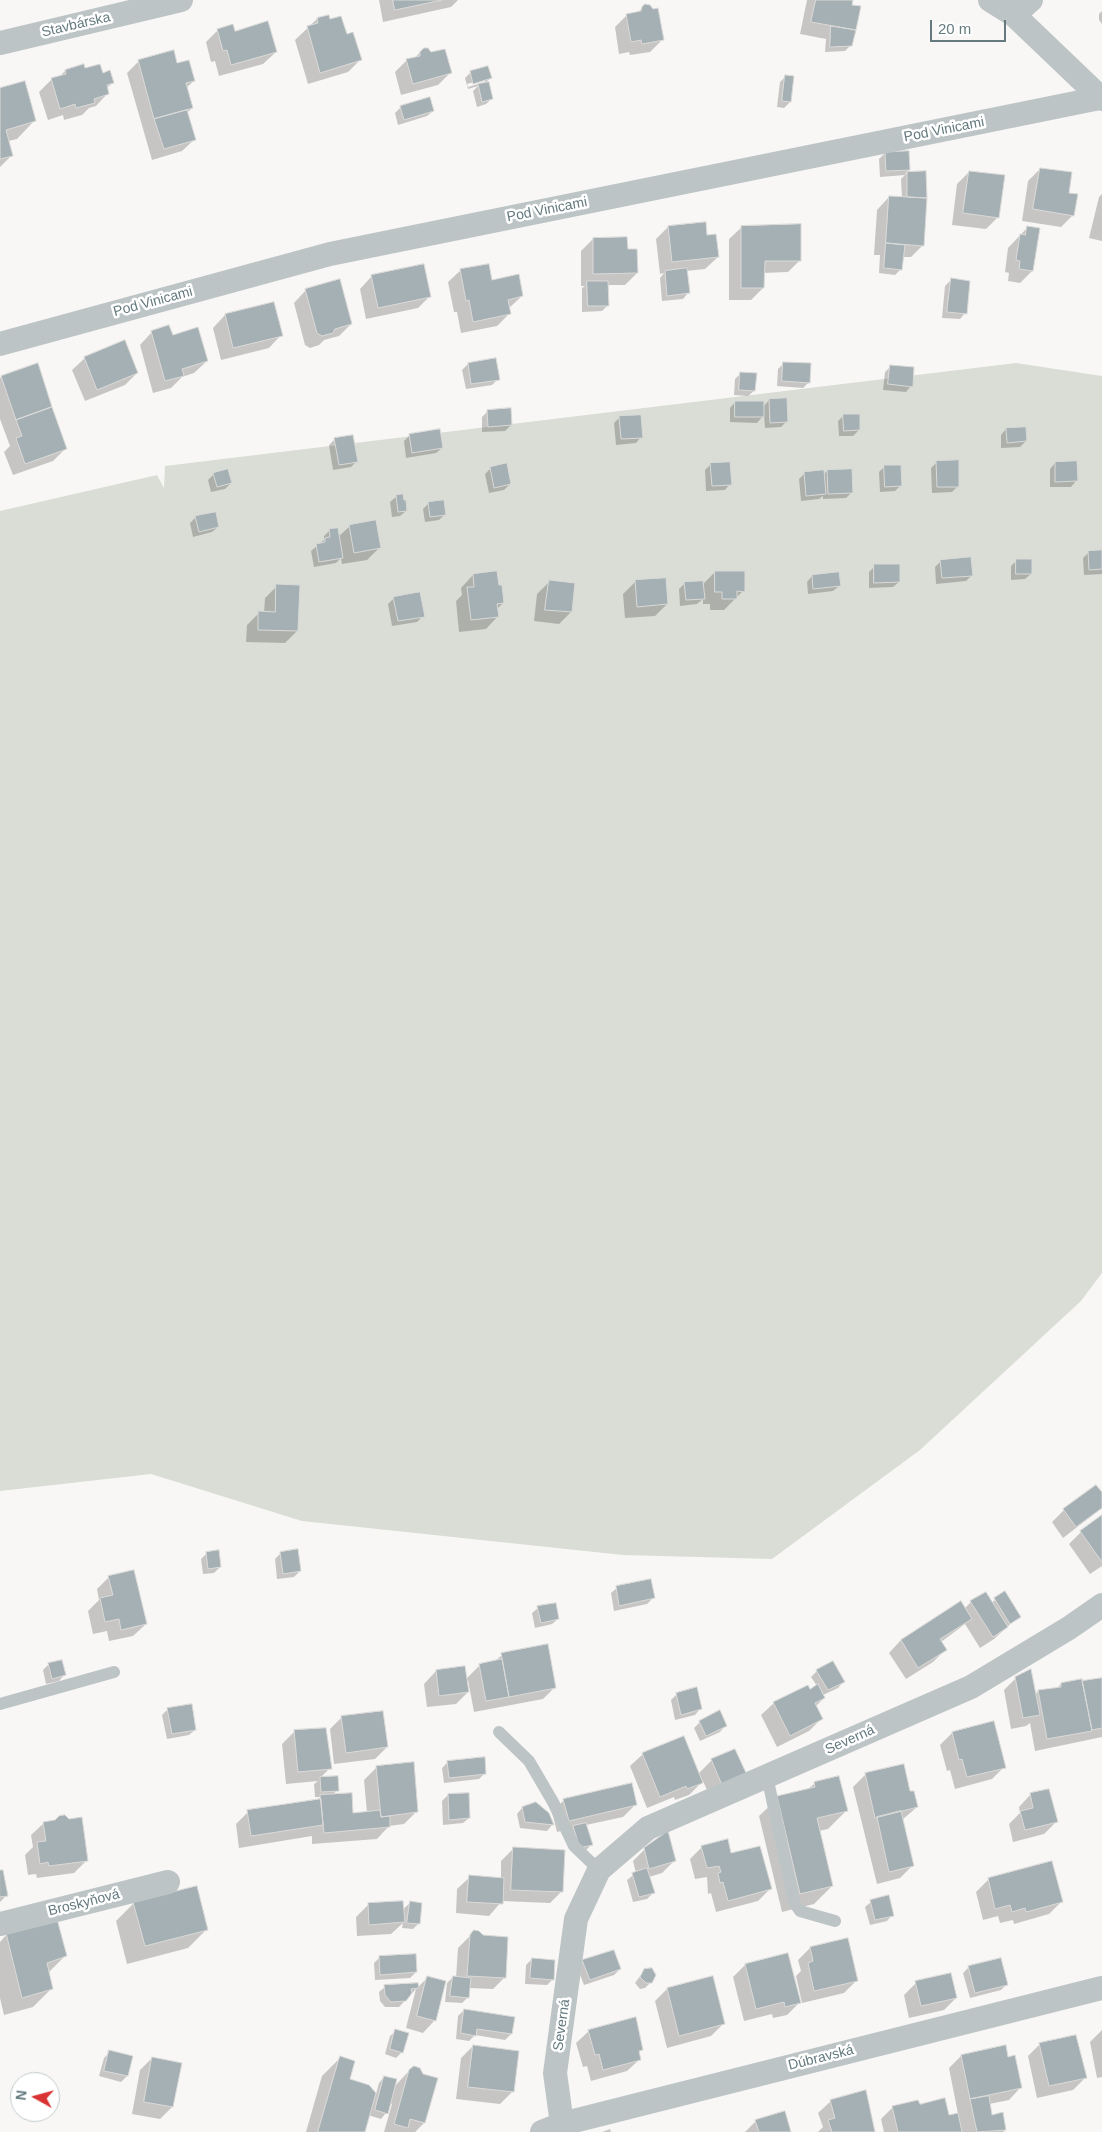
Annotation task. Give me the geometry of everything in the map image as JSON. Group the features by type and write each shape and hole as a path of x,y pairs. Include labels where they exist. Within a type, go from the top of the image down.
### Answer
{"street":[{"name":"Stavbárska","path":"0,43 181,0"},
{"path":"990,0 1023,8 1101,98"},
{"name":"Pod Vinicami","path":"0,344 330,254 1101,98"},
{"name":"Severná","path":"552,2128 555,2073 576,1919 599,1870 648,1828 971,1687 1069,1628 1102,1605"},
{"name":"Broskyňová","path":"0,1924 168,1882"},
{"name":"Dúbravská","path":"552,2128 1102,1988"}],"lane":[{"path":"0,1704 114,1672"},
{"path":"499,1732 529,1761 553,1802 574,1846 599,1870"},
{"path":"767,1776 794,1902 800,1911 835,1921"}],"shaded area":[{"path":"1016,363 1102,376 1102,1273 1081,1301 920,1450 772,1559 623,1555 302,1521 151,1474 0,1491 0,511 157,475 164,488 165,466"}],"building":[{"path":"393,0 442,0 395,10"},
{"path":"816,0 853,0 852,5 861,6 856,30 811,22"},
{"path":"645,4 650,5 653,9 658,8 664,40 642,44 641,40 631,42 626,14 641,11"},
{"path":"329,15 330,19 341,16 347,34 353,32 362,60 320,73 307,26 318,23 317,18"},
{"path":"268,21 277,52 231,65 227,50 223,51 217,29 233,24 235,31"},
{"path":"831,26 856,30 852,46 830,47"},
{"path":"424,48 428,48 431,52 445,49 452,73 413,84 406,59 420,56 420,52"},
{"path":"174,50 177,63 189,60 195,81 186,83 193,108 154,119 138,60"},
{"path":"84,64 85,68 100,64 103,73 110,70 114,83 107,85 109,94 94,99 95,103 76,108 75,104 60,109 51,78 66,74 65,70"},
{"path":"488,66 492,78 473,84 470,71"},
{"path":"785,75 794,76 791,102 782,101"},
{"path":"25,81 36,121 6,130 13,156 0,159 0,88"},
{"path":"489,82 493,99 482,102 478,84"},
{"path":"430,97 434,111 404,120 400,106"},
{"path":"187,110 196,140 164,149 154,119"},
{"path":"909,151 910,170 886,171 885,152"},
{"path":"1040,168 1072,172 1069,193 1078,194 1074,216 1033,209"},
{"path":"926,171 927,198 907,197 907,172"},
{"path":"969,171 1005,175 999,218 963,213"},
{"path":"889,196 927,198 924,246 886,243"},
{"path":"706,222 707,235 716,234 719,257 672,262 668,226"},
{"path":"801,224 801,261 765,261 764,288 741,288 741,226"},
{"path":"1027,226 1040,228 1033,271 1019,269 1020,261 1016,260 1020,234 1025,235"},
{"path":"627,237 628,249 637,249 638,273 593,274 593,238"},
{"path":"886,243 905,245 902,270 884,268"},
{"path":"424,264 431,297 378,308 371,275"},
{"path":"489,264 492,280 519,274 523,296 508,300 511,314 473,322 469,300 466,301 460,269"},
{"path":"687,268 690,293 667,296 665,271"},
{"path":"951,278 970,281 967,314 947,312"},
{"path":"340,279 352,324 335,329 333,333 322,336 317,333 305,289"},
{"path":"587,281 608,281 609,306 588,306"},
{"path":"274,302 283,336 233,348 225,314"},
{"path":"169,325 173,335 198,327 208,361 182,369 184,376 165,381 151,331"},
{"path":"125,340 138,373 97,390 84,357"},
{"path":"496,358 500,380 471,384 468,363"},
{"path":"783,362 811,363 810,383 782,381"},
{"path":"38,363 52,407 16,420 1,376"},
{"path":"890,365 914,367 913,387 888,384"},
{"path":"740,372 757,373 755,391 739,390"},
{"path":"787,398 788,422 770,423 769,399"},
{"path":"735,401 764,401 764,417 735,417"},
{"path":"52,407 67,449 25,464 16,438 22,436 16,420"},
{"path":"511,408 512,425 488,427 487,410"},
{"path":"843,414 860,414 860,430 844,431"},
{"path":"641,415 643,438 621,439 619,416"},
{"path":"1026,427 1027,441 1007,443 1006,428"},
{"path":"440,429 443,448 412,453 409,434"},
{"path":"353,435 358,462 339,465 334,438"},
{"path":"959,460 959,487 937,487 936,461"},
{"path":"1077,461 1078,481 1055,482 1055,462"},
{"path":"730,462 732,485 712,486 710,463"},
{"path":"507,463 511,484 494,488 490,467"},
{"path":"884,465 901,465 902,486 885,487"},
{"path":"228,469 232,483 217,487 213,473"},
{"path":"852,469 853,493 828,494 827,470"},
{"path":"824,470 826,494 806,496 804,472"},
{"path":"403,494 404,500 406,500 407,511 398,512 396,495"},
{"path":"444,500 446,515 430,517 428,502"},
{"path":"216,512 219,527 199,532 195,516"},
{"path":"376,520 381,548 354,553 349,525"},
{"path":"338,528 343,558 319,562 316,544 325,542 325,538 330,537 329,529"},
{"path":"1102,550 1102,569 1089,570 1088,551"},
{"path":"971,557 973,576 942,578 940,560"},
{"path":"1016,559 1032,559 1032,574 1016,574"},
{"path":"874,564 900,564 900,582 874,583"},
{"path":"497,571 499,585 502,585 504,603 497,604 499,617 471,620 467,587 474,587 473,574"},
{"path":"715,571 745,571 745,592 737,591 737,599 722,599 722,592 715,592"},
{"path":"839,572 841,586 813,589 812,575"},
{"path":"666,578 668,604 637,607 635,580"},
{"path":"549,580 575,583 572,612 545,610"},
{"path":"703,581 705,599 686,600 684,582"},
{"path":"276,584 300,585 298,631 258,630 258,611 275,612"},
{"path":"420,592 425,617 398,621 393,597"},
{"path":"1096,1485 1102,1492 1102,1508 1076,1527 1063,1509"},
{"path":"1102,1515 1102,1562 1080,1531"},
{"path":"298,1549 301,1571 283,1574 280,1552"},
{"path":"219,1550 221,1567 208,1569 206,1552"},
{"path":"134,1570 147,1624 121,1630 119,1619 105,1622 100,1598 113,1595 108,1576"},
{"path":"651,1579 655,1598 619,1606 616,1586"},
{"path":"1005,1591 1021,1617 1010,1624 994,1598"},
{"path":"986,1592 1008,1627 993,1637 970,1601"},
{"path":"961,1601 972,1619 940,1639 947,1650 918,1668 901,1640"},
{"path":"556,1603 559,1619 541,1623 537,1606"},
{"path":"548,1644 556,1688 509,1697 501,1653"},
{"path":"502,1659 509,1697 486,1701 479,1664"},
{"path":"62,1660 66,1675 52,1679 48,1663"},
{"path":"833,1661 845,1682 828,1690 816,1670"},
{"path":"465,1666 469,1692 439,1696 436,1670"},
{"path":"1031,1669 1040,1715 1023,1718 1015,1677"},
{"path":"1102,1678 1102,1728 1092,1730 1082,1681"},
{"path":"1082,1679 1092,1731 1047,1739 1038,1690 1061,1687 1061,1683"},
{"path":"818,1684 825,1698 815,1703 823,1719 790,1736 773,1702 808,1685 810,1689"},
{"path":"697,1687 702,1709 681,1715 676,1693"},
{"path":"192,1704 196,1730 172,1734 167,1708"},
{"path":"720,1710 727,1726 706,1736 699,1721"},
{"path":"383,1711 388,1747 346,1753 341,1716"},
{"path":"994,1721 1006,1768 967,1777 962,1759 959,1760 952,1732"},
{"path":"326,1728 332,1769 298,1772 294,1730"},
{"path":"684,1736 703,1783 687,1789 686,1786 660,1797 642,1753"},
{"path":"735,1749 747,1775 722,1785 711,1759"},
{"path":"485,1757 486,1774 449,1778 447,1761"},
{"path":"414,1762 418,1812 381,1817 376,1766"},
{"path":"904,1764 910,1791 914,1791 918,1807 875,1818 865,1773"},
{"path":"338,1776 339,1791 321,1792 320,1777"},
{"path":"839,1776 848,1811 817,1818 833,1886 800,1894 777,1796 815,1787 814,1782"},
{"path":"632,1783 637,1805 569,1821 563,1799"},
{"path":"1049,1789 1058,1822 1025,1830 1020,1811 1033,1808 1030,1793"},
{"path":"352,1793 353,1813 380,1810 381,1817 390,1816 390,1827 324,1833 320,1795"},
{"path":"469,1793 470,1818 449,1820 448,1794"},
{"path":"321,1799 323,1825 251,1836 247,1810"},
{"path":"536,1802 549,1813 554,1825 525,1822 522,1807"},
{"path":"901,1811 914,1866 889,1872 877,1817"},
{"path":"65,1815 69,1819 82,1817 88,1861 49,1866 48,1862 40,1864 37,1842 46,1841 43,1822 55,1820 59,1816"},
{"path":"586,1823 593,1845 583,1847 578,1842 573,1826"},
{"path":"668,1831 676,1861 649,1869 644,1848"},
{"path":"728,1839 731,1853 760,1846 772,1889 728,1901 723,1882 720,1883 718,1873 721,1872 719,1866 707,1868 701,1846"},
{"path":"513,1847 565,1850 563,1892 511,1890"},
{"path":"1052,1861 1063,1902 1026,1912 1025,1908 1012,1912 1010,1905 995,1909 988,1878"},
{"path":"647,1868 655,1893 639,1897 632,1873"},
{"path":"0,1870 3,1870 8,1896 0,1897"},
{"path":"469,1875 504,1878 503,1904 467,1902"},
{"path":"197,1886 208,1930 145,1946 133,1902"},
{"path":"889,1895 894,1916 875,1920 870,1900"},
{"path":"403,1901 405,1922 369,1925 368,1903"},
{"path":"410,1901 422,1903 420,1924 407,1923"},
{"path":"57,1919 67,1956 47,1963 53,1989 22,1998 6,1933"},
{"path":"474,1930 479,1931 483,1935 508,1937 506,1978 467,1976 470,1935"},
{"path":"848,1938 858,1981 814,1991 808,1963 813,1961 810,1947"},
{"path":"614,1950 621,1969 590,1980 582,1960"},
{"path":"788,1953 801,2003 785,2007 784,2002 756,2009 745,1964"},
{"path":"416,1954 417,1972 380,1975 379,1956"},
{"path":"532,1958 555,1960 554,1980 530,1978"},
{"path":"1001,1958 1008,1985 975,1993 968,1966"},
{"path":"652,1968 656,1975 652,1983 646,1983 640,1977 644,1969"},
{"path":"951,1973 957,1998 921,2006 915,1981"},
{"path":"427,1976 446,1981 436,2021 417,2016"},
{"path":"453,1976 471,1978 469,1998 450,1996"},
{"path":"713,1976 725,2024 679,2036 667,1988"},
{"path":"418,1983 419,1988 411,1989 412,1993 406,2001 391,2002 385,1995 384,1985"},
{"path":"464,2009 515,2017 512,2034 477,2029 476,2036 461,2033"},
{"path":"636,2017 643,2050 639,2051 641,2060 603,2070 599,2054 595,2055 588,2030"},
{"path":"395,2029 409,2033 403,2053 390,2049"},
{"path":"1076,2035 1087,2078 1049,2086 1039,2043"},
{"path":"473,2045 519,2051 514,2092 468,2087"},
{"path":"1006,2045 1008,2057 1015,2055 1022,2088 970,2099 961,2055"},
{"path":"109,2050 133,2056 128,2076 104,2071"},
{"path":"340,2056 355,2061 350,2079 369,2085 376,2093 365,2132 318,2132"},
{"path":"152,2057 182,2063 173,2107 144,2102"},
{"path":"414,2066 420,2068 423,2074 438,2078 425,2123 410,2119 408,2128 394,2124 409,2070"},
{"path":"384,2076 397,2079 388,2114 375,2110"},
{"path":"866,2090 875,2132 832,2132 828,2120 835,2118 830,2100"},
{"path":"989,2096 992,2115 1003,2112 1006,2130 977,2132 970,2099"},
{"path":"945,2098 949,2115 958,2113 962,2132 898,2132 892,2106 918,2100 920,2104"},
{"path":"785,2111 791,2132 759,2132 755,2120"}]}
